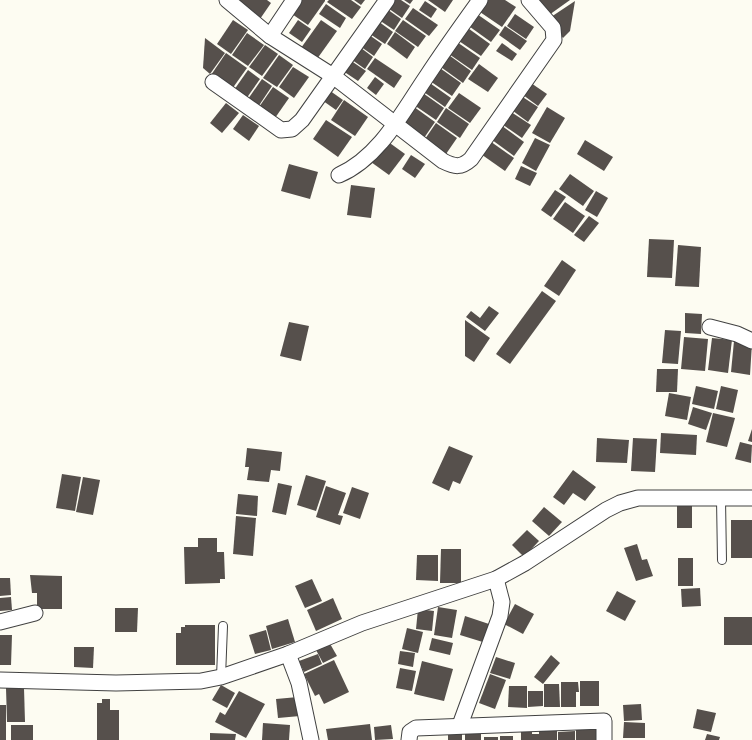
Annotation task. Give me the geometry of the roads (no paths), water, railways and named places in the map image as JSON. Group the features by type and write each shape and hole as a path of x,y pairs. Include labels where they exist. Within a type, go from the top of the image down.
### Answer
{"street":[{"path":"227,0 270,36 333,76 443,161 452,165 464,165 471,159 554,40 553,28 529,0"},
{"path":"270,36 294,0"},
{"path":"213,82 281,130 288,131 302,120 387,0"},
{"path":"339,175 358,165 374,149 394,124 480,0"},
{"path":"710,327 737,334 752,341"},
{"path":"0,680 116,683 201,681 221,677 288,654 362,623 502,576 525,563 606,510 620,503 638,498 752,498"},
{"path":"460,725 500,616 502,602 502,576"},
{"path":"0,622 35,613"},
{"path":"288,654 299,683 311,740"},
{"path":"408,740 408,735 413,729 460,725 604,721 604,740"}],"lane":[{"path":"721,499 722,560"},
{"path":"221,677 223,626"}]}
